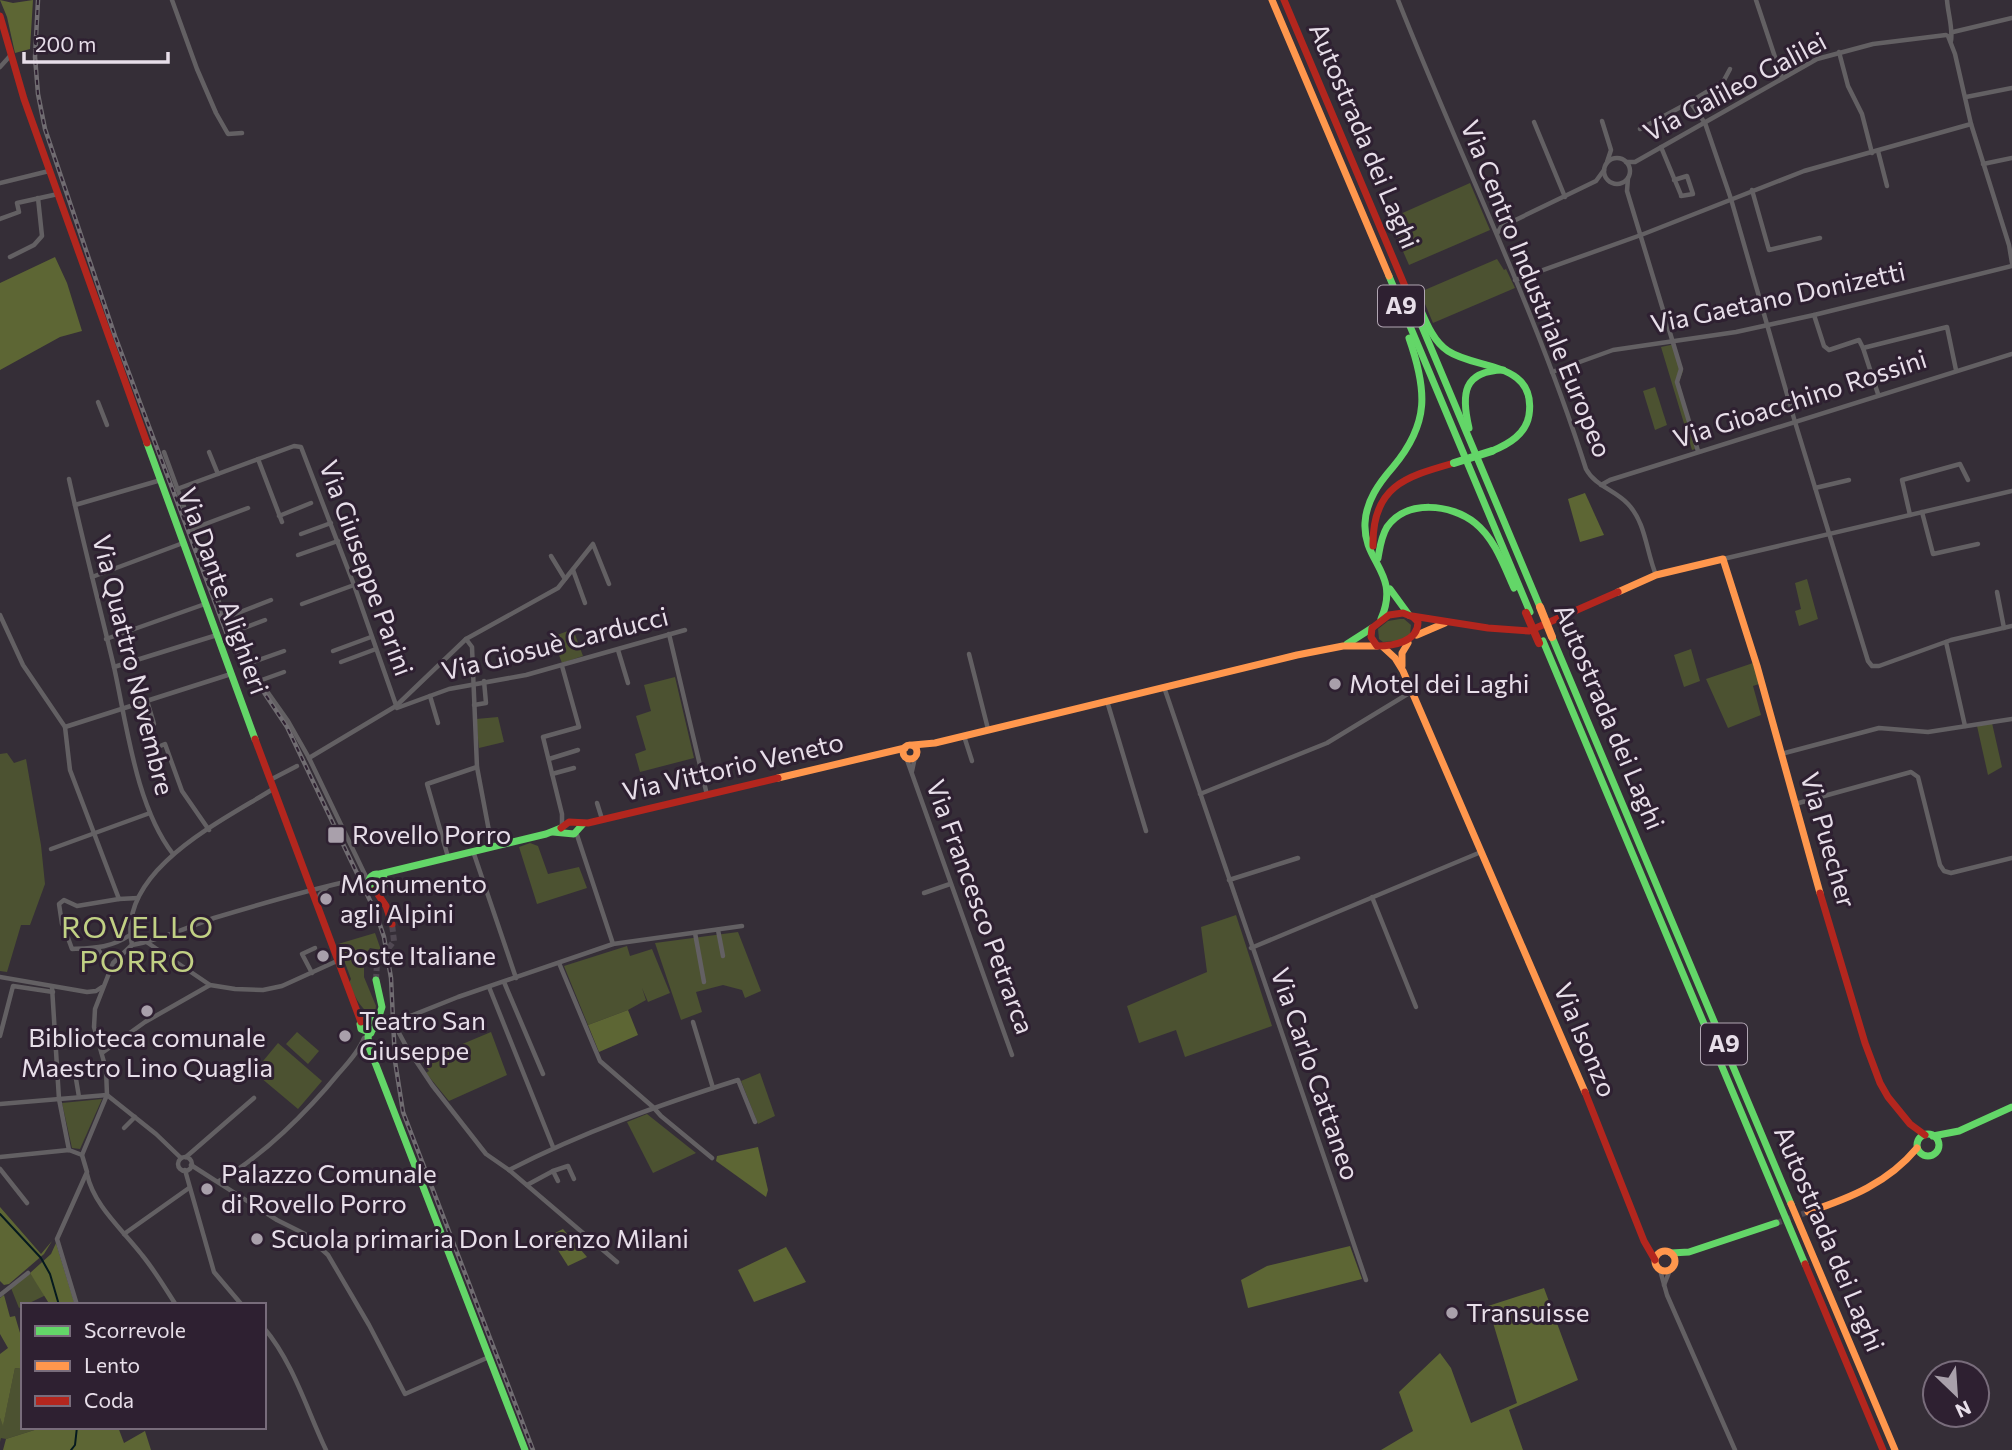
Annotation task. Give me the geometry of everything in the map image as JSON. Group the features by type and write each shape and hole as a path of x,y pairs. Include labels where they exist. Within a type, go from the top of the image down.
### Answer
{"main road":[{"name":"Autostrada dei Laghi","path":"1272,0 1883,1450"},
{"name":"Autostrada dei Laghi","path":"1284,0 1895,1450"},
{"name":"Via Dante Alighieri","path":"0,16 10,56 58,196 216,635 350,998 525,1450"},
{"path":"1349,154 1432,334 1455,356 1468,361 1492,364 1519,379 1525,390 1529,414 1520,435 1506,446 1410,477 1390,490 1379,506 1373,525 1377,560"},
{"path":"1343,646 1372,628 1381,619 1389,599 1364,525 1376,487 1413,439 1421,418 1424,395 1418,362 1368,227"},
{"path":"1507,370 1491,370 1475,377 1465,391 1464,409 1525,571"},
{"path":"1377,560 1380,537 1393,520 1407,512 1423,508 1448,509 1471,519 1492,541 1528,612"},
{"path":"1381,619 1396,614 1410,615 1447,623 1529,631 1656,575 1723,559"},
{"name":"Via Puecher","path":"1723,559 1873,1063 1888,1097 1910,1124 1917,1145"},
{"path":"1385,581 1418,627 1402,653 1402,671"},
{"path":"910,753 935,743 988,729 1343,646 1396,646 1447,623"},
{"path":"1372,628 1371,637 1380,646"},
{"name":"Via Isonzo","path":"1380,646 1395,658 1402,671 1606,1140 1655,1260"},
{"name":"Via Vittorio Veneto","path":"375,880 393,871 602,819 890,752 910,753"},
{"path":"375,880 392,924"},
{"path":"366,1036 382,1009 376,980"},
{"path":"1808,1212 1874,1186 1894,1174 1917,1145 1929,1135 1959,1130 2012,1107"},
{"name":"Via Puecher","path":"1910,1124 1929,1135"},
{"path":"1905,1163 1934,1155 1939,1146 1959,1130"},
{"path":"1929,1135 1938,1140 1939,1146"},
{"path":"1917,1145 1924,1156"},
{"path":"1648,1246 1671,1253 1689,1252 1776,1223"},
{"path":"1662,1251 1655,1260 1660,1270 1670,1270 1689,1252"},
{"path":"1671,1253 1676,1262"}],"street":[{"path":"172,0 216,113 228,134 242,134"},
{"name":"Via Centro Industriale Europeo","path":"1398,0 1497,232 1552,372 1586,469 1593,480 1621,498 1638,518 1656,575"},
{"path":"1756,0 1782,78"},
{"path":"1947,0 1949,33 1971,124 2011,245 2012,264"},
{"name":"Via Galileo Galilei","path":"1698,451 1677,382 1681,372 1673,342 1627,191 1630,170 1635,162 1817,59 1873,44 1949,33 2012,18"},
{"path":"1839,52 1887,186"},
{"path":"0,67 10,56"},
{"path":"1640,129 1723,82 1730,69"},
{"path":"1966,97 2012,88"},
{"path":"1690,102 1705,123 1731,200 1868,661 1872,666 1879,666 1946,642 2012,626"},
{"name":"Via Galileo Galilei","path":"1602,121 1611,150 1626,162 1635,162"},
{"path":"1534,122 1565,197"},
{"path":"1515,280 1641,235 1804,171 1971,124"},
{"path":"1661,147 1674,180 1683,198 1693,194 1687,176 1674,180"},
{"name":"Via Galileo Galilei","path":"1597,181 1611,150"},
{"name":"Via Galileo Galilei","path":"1607,162 1619,158"},
{"path":"1983,164 2012,158"},
{"name":"Via Galileo Galilei","path":"1626,162 1630,170"},
{"path":"1604,170 1609,182"},
{"path":"0,183 50,171"},
{"name":"Via Galileo Galilei","path":"1617,184 1628,178"},
{"path":"1497,232 1501,227 1597,181 1617,184 1627,191"},
{"path":"1752,190 1769,250 1820,238"},
{"path":"0,219 19,212 17,203 58,196"},
{"path":"10,257 34,245 42,236 38,198"},
{"path":"1494,226 1501,227"},
{"name":"Via Gaetano Donizetti","path":"1552,372 1606,352 1814,315 2012,264"},
{"path":"1814,315 1824,346 1829,350 1859,340 1878,394"},
{"path":"1863,348 1947,327 1956,370"},
{"name":"Via Gioacchino Rossini","path":"1601,485 1698,451 2012,354"},
{"path":"99,402 107,425"},
{"name":"Via Giuseppe Parini","path":"177,489 294,446 301,447 354,584 396,706"},
{"path":"164,452 235,646 288,721 375,880"},
{"path":"209,452 218,474"},
{"path":"258,459 282,522"},
{"path":"1910,514 1902,480 1960,464 1968,480"},
{"name":"Via Quattro Novembre","path":"69,479 125,726 150,813 160,838 173,854"},
{"path":"75,505 161,480"},
{"path":"1815,488 1849,480"},
{"path":"1723,559 2012,491"},
{"path":"279,516 311,503"},
{"path":"192,529 248,508"},
{"path":"1922,512 1933,554 1978,544"},
{"path":"301,534 331,523"},
{"path":"298,555 338,541"},
{"path":"92,577 183,543"},
{"path":"309,758 396,706 466,639 558,588 593,544 609,584"},
{"path":"551,556 565,579"},
{"path":"573,570 585,603"},
{"path":"302,604 354,584"},
{"path":"1997,592 2004,628"},
{"path":"225,618 271,600"},
{"path":"106,639 205,604"},
{"path":"0,615 23,665 65,727 70,770 119,899"},
{"path":"231,633 265,620"},
{"name":"Via Giosuè Carducci","path":"396,706 397,708 474,683 562,666 685,630"},
{"path":"669,634 706,795"},
{"path":"113,667 216,635"},
{"path":"334,651 371,637"},
{"path":"466,639 472,648 478,766 492,847"},
{"path":"1946,642 1965,726"},
{"path":"341,662 376,649"},
{"path":"618,650 628,683"},
{"path":"247,664 284,651"},
{"path":"969,654 988,729"},
{"path":"562,666 579,726 543,737 569,828 613,944"},
{"path":"259,681 284,672"},
{"path":"65,727 231,674"},
{"path":"473,705 486,704 484,681"},
{"name":"Via Carlo Cattaneo","path":"1163,687 1366,1280"},
{"path":"1200,794 1326,743 1411,692"},
{"path":"430,696 438,723"},
{"path":"1111,700 1146,831"},
{"path":"147,701 154,724"},
{"path":"1781,754 1879,728 1914,732 2012,719"},
{"path":"964,736 972,761"},
{"path":"150,742 153,749 165,744 183,791 209,830"},
{"path":"549,759 579,750"},
{"name":"Via Francesco Petrarca","path":"910,753 912,772 1012,1055"},
{"name":"Via Francesco Petrarca","path":"910,753 912,772"},
{"path":"132,945 130,935 138,898 158,868 173,854 296,766"},
{"path":"448,857 427,784 478,766"},
{"path":"552,774 574,768"},
{"path":"1795,804 1911,772 1918,777 1940,865 1944,871 1951,873 2012,858"},
{"path":"597,803 602,819"},
{"path":"51,849 150,813"},
{"path":"473,851 516,978"},
{"path":"1251,948 1481,852"},
{"path":"1228,880 1298,858"},
{"path":"175,1303 154,1271 92,1192 82,1155 107,1095 106,1069 93,1022 104,983 118,957 132,945 148,942 214,918 345,882"},
{"path":"924,893 950,884"},
{"path":"317,907 319,895 331,885"},
{"path":"1372,897 1416,1007"},
{"path":"62,924 59,904 61,901 77,906 138,898"},
{"path":"617,1262 509,1170 486,1154 432,1085 402,1039 398,1024 400,1019 613,944 742,926"},
{"path":"718,930 723,956"},
{"path":"695,933 704,982"},
{"path":"68,938 72,949 98,948 130,935"},
{"path":"148,942 210,985 235,989 272,989 337,961"},
{"path":"98,948 109,972"},
{"path":"312,972 302,954 315,948"},
{"path":"559,963 600,1061 712,1158"},
{"path":"0,977 52,990"},
{"path":"504,982 543,1074"},
{"path":"0,1036 13,986 92,992 104,983"},
{"path":"102,1053 145,1022 210,985"},
{"path":"489,987 553,1147"},
{"path":"52,990 59,1099 69,1150"},
{"path":"693,1022 713,1088"},
{"path":"218,1181 247,1161 309,1109 366,1036"},
{"path":"76,1079 79,1097"},
{"path":"509,1170 553,1147 653,1107 738,1080 755,1122"},
{"path":"0,1104 107,1095 183,1158 190,1159 191,1165 248,1202 305,1234 328,1255 405,1394 489,1357"},
{"path":"240,1303 214,1272 185,1170 179,1166 183,1158 254,1098"},
{"path":"124,1128 135,1117"},
{"path":"0,1157 69,1150 82,1155"},
{"path":"185,1170 191,1165"},
{"path":"527,1185 568,1166 574,1179"},
{"path":"0,1169 27,1203"},
{"path":"553,1171 558,1181"},
{"path":"76,1303 57,1239 87,1172"},
{"path":"124,1234 189,1188"},
{"path":"1660,1270 1663,1286 1735,1450"},
{"path":"1663,1286 1670,1270"},
{"path":"0,1295 28,1273"},
{"path":"266,1330 285,1359 326,1450"}],"green space":[{"path":"0,0 13,3 33,0 30,49 15,53 7,17"},
{"path":"1470,183 1490,230 1409,265 1389,219"},
{"path":"55,257 67,283 82,331 60,337 0,370 0,283"},
{"path":"1497,259 1504,270 1506,269 1515,288 1433,323 1420,292"},
{"path":"1675,344 1683,371 1679,382 1698,448 1692,450 1661,347"},
{"path":"1655,387 1667,425 1655,430 1643,391"},
{"path":"1585,493 1604,535 1580,542 1568,499"},
{"path":"1807,579 1818,619 1799,626 1795,611 1801,609 1795,583"},
{"path":"1404,619 1411,625 1410,635 1398,641 1383,642 1379,639 1378,629 1388,621"},
{"path":"573,629 583,656 562,663 552,637"},
{"path":"1691,649 1700,681 1684,687 1674,655"},
{"path":"1753,663 1759,684 1753,686 1761,715 1728,728 1706,679"},
{"path":"675,677 694,758 640,772 635,754 646,750 636,716 651,711 644,685"},
{"path":"498,717 504,742 479,748 476,719"},
{"path":"1992,723 2002,767 1988,775 1977,726"},
{"path":"7,753 14,763 26,759 45,884 30,925 21,925 7,972 0,971 0,754"},
{"path":"530,843 538,846 548,874 579,867 587,888 537,904 519,847"},
{"path":"1236,915 1272,1026 1185,1057 1176,1030 1139,1043 1127,1006 1207,972 1201,927"},
{"path":"738,932 761,991 745,998 742,990 723,985 696,992 702,1012 681,1020 655,943"},
{"path":"375,933 381,950 370,948 364,956 364,977 376,1006 375,1012 371,1014 360,1004 353,992 338,944"},
{"path":"627,946 630,956 652,949 670,993 648,1002 642,988 646,1000 588,1025 564,966"},
{"path":"628,1010 638,1035 599,1052 588,1025"},
{"path":"297,1032 319,1051 308,1064 286,1044"},
{"path":"491,1032 507,1075 449,1101 426,1073 429,1071 422,1061"},
{"path":"278,1043 322,1081 298,1109 254,1072"},
{"path":"760,1073 775,1116 758,1124 741,1081"},
{"path":"102,1099 80,1149 72,1148 62,1103"},
{"path":"647,1114 696,1153 653,1173 627,1122"},
{"path":"758,1147 768,1190 766,1197 716,1161 717,1156"},
{"path":"0,1207 41,1254 52,1241 44,1254 9,1284 4,1285 0,1281"},
{"path":"563,1229 587,1257 568,1266 549,1236"},
{"path":"56,1243 74,1303 49,1303 30,1273 51,1254"},
{"path":"1350,1246 1362,1279 1248,1308 1241,1280 1267,1266"},
{"path":"786,1247 806,1282 754,1302 738,1270"},
{"path":"30,1273 46,1295 29,1303 21,1303 19,1308 11,1288"},
{"path":"1544,1288 1578,1380 1509,1410 1523,1450 1381,1450 1413,1431 1399,1392 1440,1353 1451,1368 1471,1423 1517,1403 1488,1306"},
{"path":"4,1295 10,1317 15,1316 21,1336 21,1369 15,1368 3,1426 0,1418 0,1354 8,1348 0,1334 0,1298"},
{"path":"15,1368 21,1369 21,1429 38,1429 6,1439 1,1438 0,1442 0,1418 3,1425"},
{"path":"38,1429 119,1429 124,1443 145,1431 151,1450 3,1450 6,1439"}],"waterway":[{"path":"0,1214 41,1258 50,1274 58,1303"},
{"path":"71,1450 75,1445 77,1429"}],"tunnel":[{"path":"376,980 377,963 394,941 392,924"},
{"path":"1776,1223 1808,1212"}],"railway":[{"path":"38,0 35,57 38,94 45,129 115,336 229,640 287,727 376,913 384,937 391,978 395,1061 403,1112 533,1450"}],"traffic: fast":[{"path":"1389,276 1530,612"},
{"path":"1407,291 1540,607"},
{"path":"1419,306 1434,337 1448,351 1502,370 1524,385 1529,398 1527,422 1516,438 1492,451"},
{"path":"1381,619 1387,590 1369,548 1365,523 1374,493 1405,451 1419,421 1422,390 1409,338"},
{"path":"1469,428 1465,405 1468,387 1480,375 1503,370"},
{"path":"147,443 255,739"},
{"path":"1454,463 1492,451"},
{"path":"1378,558 1385,531 1396,518 1417,508 1442,509 1465,517 1482,529 1498,553 1514,588"},
{"path":"1390,589 1409,615"},
{"path":"1347,644 1372,628"},
{"path":"1552,637 1791,1204"},
{"path":"1543,641 1805,1264"},
{"path":"553,832 574,834 583,824"},
{"path":"380,874 546,834 561,828"},
{"path":"377,874 383,876 385,882 383,888 377,890 371,888 369,882 371,876 377,874"},
{"path":"376,980 382,1007 376,1025"},
{"path":"370,1017 376,1025 368,1036 369,1047 525,1450"},
{"path":"363,1019 361,1029 371,1033"},
{"path":"1933,1136 1959,1131 2012,1107"},
{"path":"1928,1134 1936,1137 1939,1145 1936,1153 1928,1156 1920,1153 1917,1145 1920,1137 1928,1134"},
{"path":"1671,1253 1689,1252 1776,1223"}],"traffic: slow":[{"path":"1272,0 1389,276"},
{"path":"1618,592 1656,575 1723,559 1757,666 1820,893"},
{"path":"1540,607 1552,637"},
{"path":"1417,635 1445,623"},
{"path":"1402,666 1402,653 1408,643"},
{"path":"913,745 935,743 1297,655 1343,646 1377,646"},
{"path":"1383,647 1395,658 1403,671 1585,1092"},
{"path":"910,745 915,747 917,752 915,757 910,759 905,757 903,752 905,747 910,745"},
{"path":"778,778 905,748"},
{"path":"1808,1212 1839,1201 1881,1180 1917,1148"},
{"path":"1791,1204 1895,1450"},
{"path":"1661,1251 1669,1251 1675,1261 1669,1271 1661,1271 1655,1265 1655,1257 1661,1251"}],"traffic: jam":[{"path":"1284,0 1407,291"},
{"path":"0,16 24,99 147,443"},
{"path":"1373,546 1378,510 1394,488 1420,474 1454,463"},
{"path":"1412,616 1488,628 1529,631 1618,592"},
{"path":"1403,613 1418,622 1414,634 1404,642 1377,646 1371,637 1372,628 1389,615 1403,613"},
{"path":"1526,613 1539,643"},
{"path":"255,739 361,1022"},
{"path":"561,828 569,822 588,823 778,778"},
{"path":"375,890 386,906 392,924"},
{"path":"1820,893 1865,1043 1880,1083 1910,1124 1925,1135"},
{"path":"1585,1092 1644,1241 1655,1260"},
{"path":"1805,1264 1883,1450"}],"place":[{"name":"Motel dei Laghi","path":"1335,684"},
{"name":"Rovello Porro","path":"336,835"},
{"name":"Monumento agli Alpini","path":"326,899"},
{"name":"Poste Italiane","path":"323,956"},
{"name":"Biblioteca comunale Maestro Lino Quaglia","path":"147,1011"},
{"name":"Teatro San Giuseppe","path":"345,1036"},
{"name":"Palazzo Comunale di Rovello Porro","path":"207,1189"},
{"name":"Scuola primaria Don Lorenzo Milani","path":"257,1239"},
{"name":"Transuisse","path":"1452,1313"}],"district":[{"name":"ROVELLO PORRO","path":"138,946"}]}
